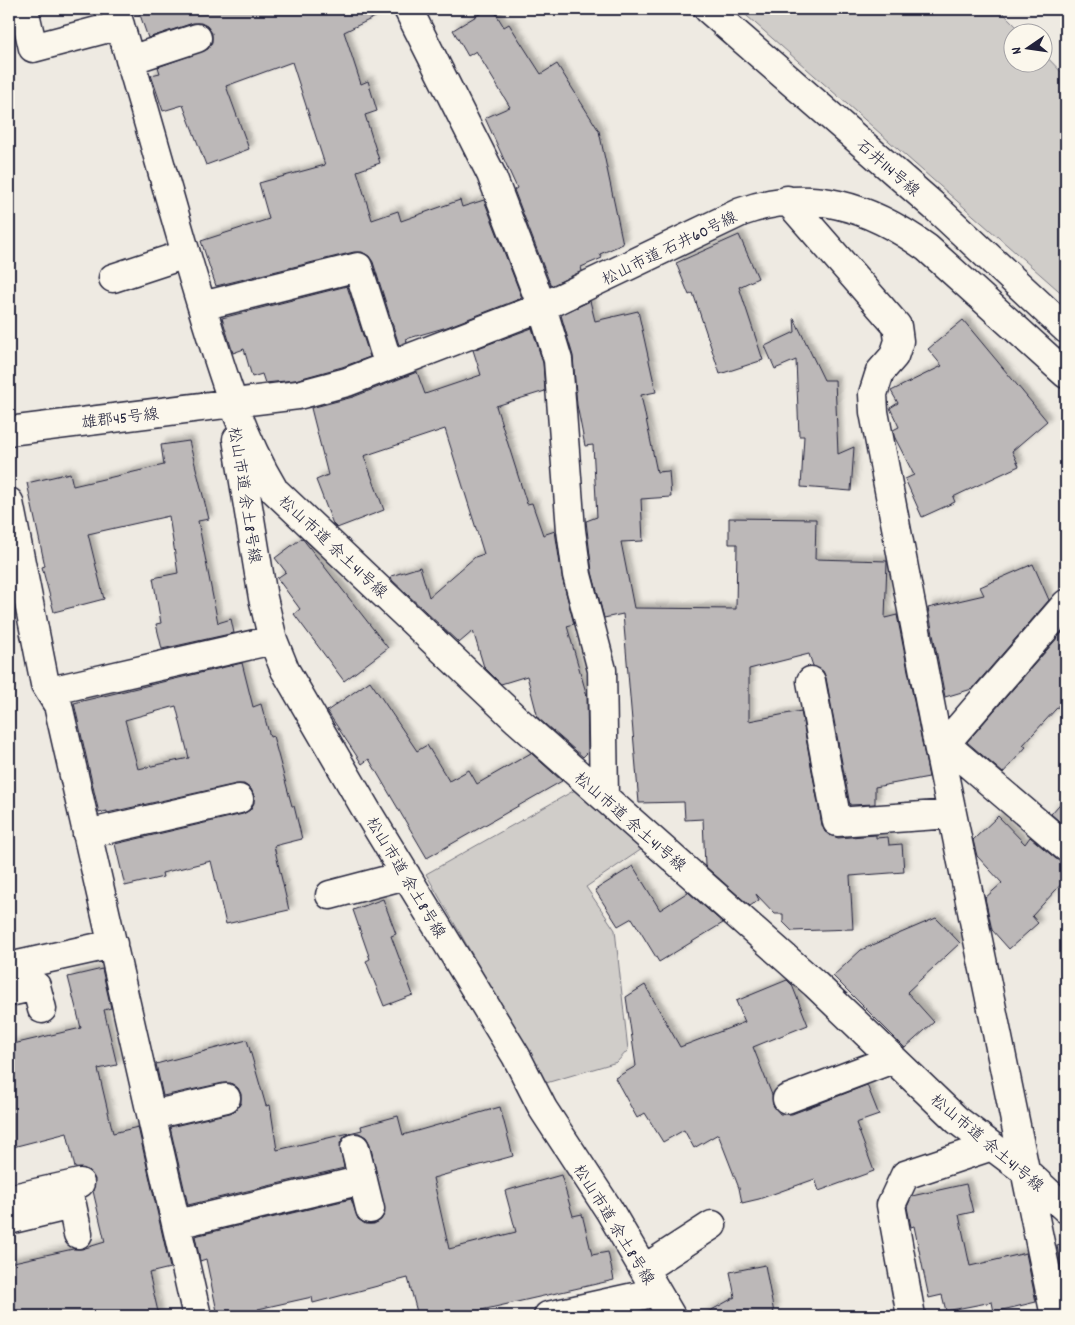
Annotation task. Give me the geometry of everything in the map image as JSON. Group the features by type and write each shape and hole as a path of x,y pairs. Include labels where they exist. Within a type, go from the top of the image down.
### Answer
{"street":[{"path":"24,9 32,48 117,17 186,254 232,403"},
{"path":"408,9 491,174 542,307 558,360 562,386 571,530 577,575 602,670 604,797"},
{"name":"石井114号線","path":"708,9 935,207 1066,329"},
{"path":"130,60 197,38"},
{"path":"787,200 897,326 899,341 894,356 880,372 873,394 874,412 941,745 952,814 1056,1316"},
{"name":"松山市道 石井60号線","path":"232,403 298,395 347,382 542,307 741,212 765,203 787,200 835,203 903,231 927,248 1066,374"},
{"path":"113,278 186,254"},
{"path":"202,306 358,267 389,366"},
{"name":"雄郡45号線","path":"9,431 232,403"},
{"name":"松山市道 余土8号線","path":"232,403 263,598 273,640 286,670 406,875 516,1056 543,1108 609,1210 671,1316"},
{"name":"松山市道 余土41号線","path":"232,403 256,460 274,490 517,720 815,984 957,1120 1025,1171 1066,1209"},
{"path":"9,502 45,684 58,705 198,1316"},
{"path":"941,745 1066,604"},
{"path":"50,691 273,640"},
{"path":"811,681 837,822 952,814"},
{"path":"941,745 1066,847"},
{"path":"87,834 238,799"},
{"path":"330,895 406,875"},
{"path":"9,967 113,944"},
{"path":"9,992 36,986 42,1009"},
{"path":"787,1098 893,1059"},
{"path":"152,1115 226,1098"},
{"path":"911,1316 891,1205 905,1175 992,1146"},
{"path":"355,1148 370,1209"},
{"path":"177,1224 363,1180"},
{"path":"9,1199 80,1183"},
{"path":"9,1220 72,1205 78,1234"},
{"path":"548,1316 650,1280 712,1225"}],"shaded area":[{"path":"739,9 999,9 1012,22 1002,22 1002,72 1052,72 1052,62 1066,77 1066,297"},
{"path":"575,790 642,849 586,887 615,930 628,1050 617,1062 546,1083 426,874"}],"building":[{"path":"138,9 392,9 344,32 361,84 368,81 377,111 365,115 380,163 357,171 372,220 398,211 401,221 460,200 462,207 484,200 522,298 447,327 406,339 407,342 399,345 373,262 369,256 362,252 354,252 216,286 201,241 269,219 259,183 325,165 292,62 226,86 249,149 206,165 183,105 163,111 151,75 160,73 158,67 208,49 212,42 212,33 207,26 201,23 193,23 148,38"},
{"path":"488,9 493,9 504,27 509,24 541,74 557,64 599,131 623,244 600,254 602,258 581,267 582,271 551,286 514,190 517,188 485,118 510,107 476,51 468,56 453,30"},
{"path":"739,235 758,278 739,287 763,360 720,374 693,293 689,295 676,263"},
{"path":"347,286 370,357 295,380 265,383 262,374 252,377 244,349 233,353 222,318"},
{"path":"590,301 595,321 638,311 656,392 641,395 657,472 669,471 671,497 641,499 643,541 621,542 634,608 736,609 737,544 729,544 729,518 816,519 815,559 887,561 885,618 897,615 929,777 875,787 875,804 850,805 826,678 823,671 813,666 809,654 749,669 749,721 801,711 822,825 825,832 838,838 876,835 876,838 888,837 889,845 902,844 904,872 850,876 853,929 792,931 783,922 783,914 775,914 756,894 759,900 750,906 705,866 703,819 685,820 684,802 639,803 623,614 604,618 592,572 586,521 597,517 593,445 585,446 577,405 573,356 561,315"},
{"path":"794,318 824,380 835,380 838,454 854,447 851,491 801,487 804,436 799,436 796,360 775,369 765,346 795,332"},
{"path":"963,320 1047,421 1012,451 1019,466 953,497 955,502 922,517 905,479 914,475 894,436 893,430 899,427 890,408 898,403 891,391 942,366 928,349"},
{"path":"532,328 543,363 545,391 496,406 527,504 532,503 543,535 555,531 562,577 574,624 567,626 587,696 588,752 583,757 538,718 527,676 501,684 484,667 473,631 459,643 392,580 391,576 420,567 429,597 475,557 484,554 445,429 364,456 384,510 337,528 333,524 316,480 328,475 311,408 353,397 417,372 425,394 481,375 473,350"},
{"path":"189,441 209,519 198,521 218,623 231,619 234,633 162,649 156,624 161,623 153,578 178,573 169,516 88,534 104,599 54,612 42,567 45,566 27,483 70,473 73,486 164,465 161,445"},
{"path":"302,538 388,648 344,681 294,614 300,609 277,578 286,572 275,558"},
{"path":"1033,564 1049,600 972,689 945,697 928,608 984,595 980,587"},
{"path":"1066,628 1066,698 1023,745 1026,747 1003,773 967,742"},
{"path":"242,663 253,707 261,704 270,737 273,736 302,839 274,846 289,910 226,924 211,861 162,873 163,877 125,886 115,844 243,814 250,810 254,803 254,796 251,789 244,784 236,784 107,813 107,811 99,813 74,703","holes":["176,706 189,758 138,769 125,720"]},
{"path":"370,681 417,751 427,745 449,781 469,770 477,784 531,753 562,781 427,858 369,759 362,764 327,711"},
{"path":"1066,797 1066,827 1051,814"},
{"path":"998,816 1025,844 1030,837 1056,859 1066,862 1066,879 1032,916 1038,923 1009,949 992,930 985,898 1002,883 977,856 973,840"},
{"path":"633,866 660,910 688,892 723,923 659,962 632,918 618,926 595,890"},
{"path":"383,899 396,934 391,936 413,995 384,1006 366,961 370,959 353,910"},
{"path":"936,918 960,943 907,992 934,1022 905,1048 833,976 861,950"},
{"path":"102,969 111,1008 104,1010 117,1065 98,1069 113,1133 138,1127 170,1268 149,1273 159,1316 9,1316 9,1263 73,1249 82,1249 105,1242 93,1191 95,1179 88,1170 75,1168 67,1133 9,1148 9,1045 81,1028 68,977"},
{"path":"787,980 792,985 808,1025 753,1047 772,1095 773,1105 780,1114 792,1114 867,1085 879,1115 856,1123 874,1171 819,1191 815,1179 759,1199 742,1203 739,1188 718,1134 694,1148 684,1130 663,1142 645,1113 637,1118 615,1078 636,1066 626,997 645,985 680,1047 745,1022 736,1001"},
{"path":"247,1040 266,1106 270,1105 277,1150 362,1130 361,1126 398,1116 403,1135 500,1107 513,1156 433,1178 449,1249 516,1232 505,1191 561,1175 573,1216 582,1214 592,1255 608,1252 614,1280 455,1316 418,1316 408,1278 313,1303 312,1297 258,1309 260,1316 218,1316 206,1259 200,1261 195,1236 351,1199 358,1219 365,1224 374,1224 381,1220 385,1213 370,1144 366,1137 359,1133 351,1133 345,1136 340,1143 344,1168 188,1205 170,1127 230,1113 236,1110 241,1103 241,1094 238,1088 231,1083 223,1083 163,1096 156,1064"},
{"path":"966,1184 973,1212 959,1215 970,1266 1026,1253 1036,1302 994,1312 992,1302 946,1311 942,1295 929,1298 914,1226 911,1227 907,1207 912,1196"},
{"path":"1066,1243 1066,1293 1057,1246"},
{"path":"765,1265 774,1313 756,1316 701,1316 735,1297 730,1272"}]}
